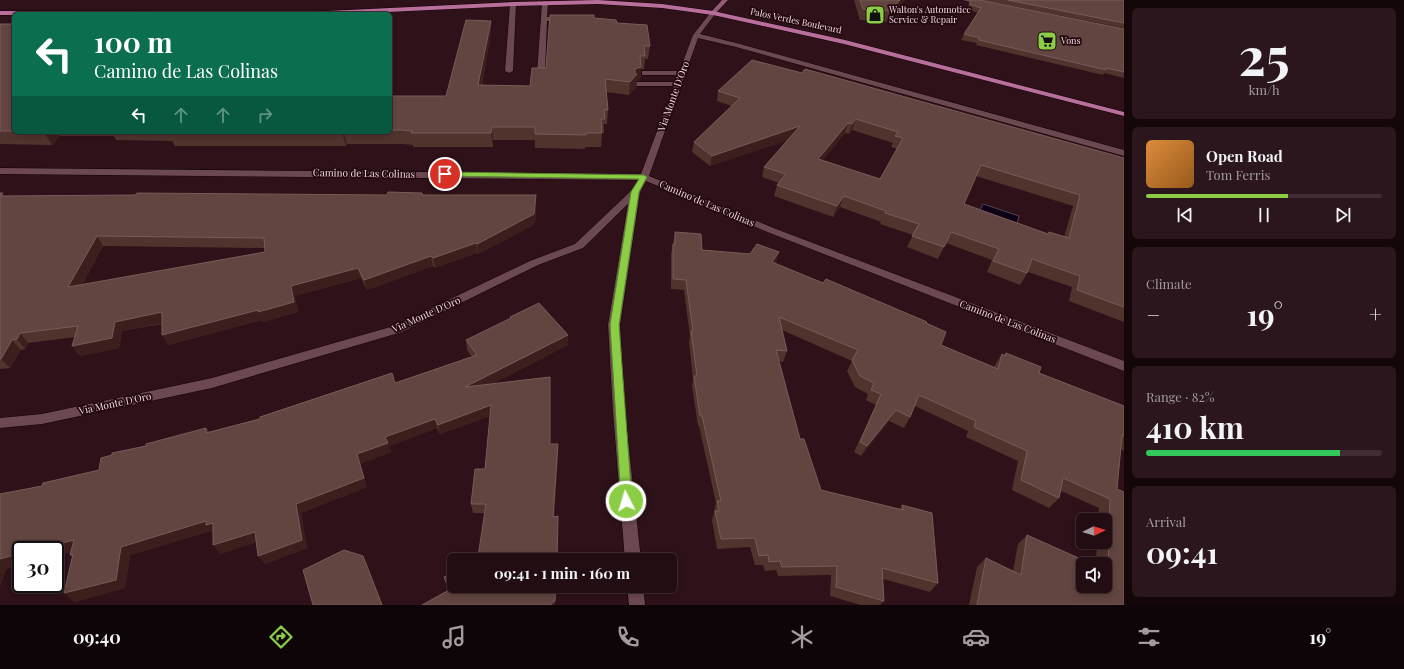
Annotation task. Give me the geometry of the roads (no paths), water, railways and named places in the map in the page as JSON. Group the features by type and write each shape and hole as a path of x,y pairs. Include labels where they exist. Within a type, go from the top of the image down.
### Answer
{"main road":[{"path":"713,13 725,0"},
{"name":"Palos Verdes Boulevard","path":"347,12 513,4 630,3 713,13 845,42 1124,114"},
{"name":"Palos Verdes Boulevard","path":"0,13 12,13"}],"street":[{"path":"965,0 993,6"},
{"path":"541,73 545,3"},
{"path":"509,71 513,4"},
{"name":"Via Monte D'Oro","path":"0,422 42,419 212,383 398,328 534,263 579,246 635,192 644,177 696,35 713,13"},
{"path":"544,19 569,19"},
{"path":"696,35 738,45 1124,154"},
{"path":"645,73 682,73"},
{"path":"638,84 677,84"},
{"name":"Camino de Las Colinas","path":"0,171 644,177 773,231 1124,366"},
{"path":"632,553 619,412 614,325 635,192"},
{"path":"636,593 637,605"}],"place":[{"name":"Walton's Automotice Service & Repair","path":"875,15"},
{"name":"Vons","path":"1047,41"}]}
